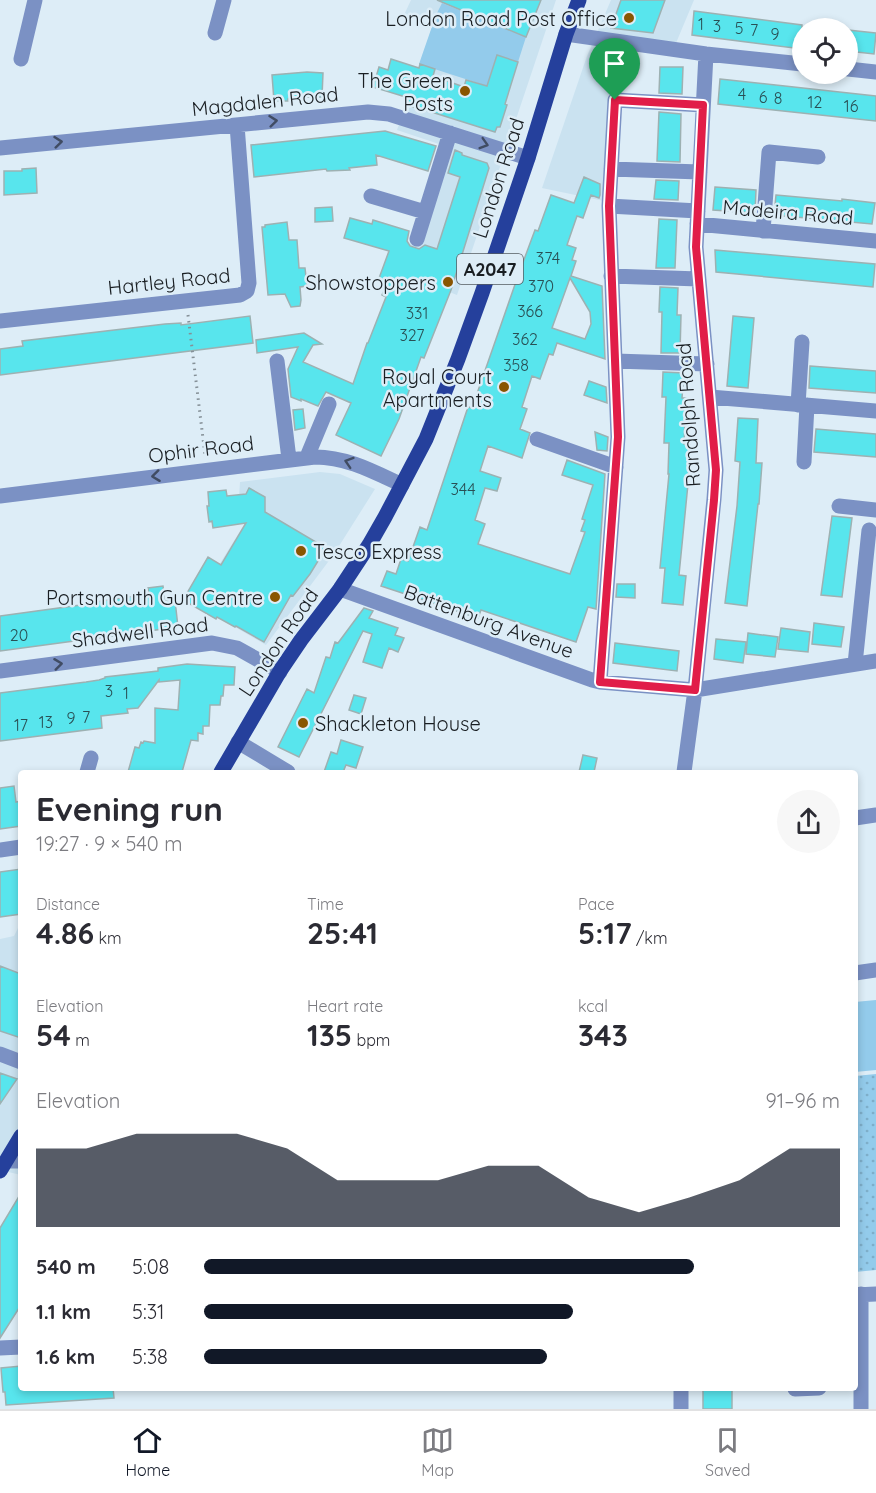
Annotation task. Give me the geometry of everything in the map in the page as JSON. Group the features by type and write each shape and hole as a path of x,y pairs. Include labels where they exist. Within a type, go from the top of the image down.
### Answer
{"main road":[{"name":"London Road","path":"222,770 280,672 340,589 369,544 426,440 458,359 528,158 566,34 579,0"},
{"path":"9,1164 18,1143"}],"street":[{"path":"21,59 35,0"},
{"path":"215,33 224,0"},
{"path":"566,34 706,54 792,63"},
{"name":"Randolph Road","path":"684,770 695,690 716,470 696,247 706,54"},
{"path":"858,70 876,72"},
{"path":"600,682 618,437 609,206 615,100 703,105"},
{"name":"Magdalen Road","path":"0,148 369,112 389,114 528,158"},
{"name":"Hartley Road","path":"0,321 240,295 247,291 249,283 237,125"},
{"path":"417,239 450,134"},
{"path":"763,231 769,152 818,157"},
{"path":"611,169 700,172"},
{"path":"371,196 425,212"},
{"name":"Madeira Road","path":"609,206 697,218 763,231 876,241"},
{"path":"611,276 699,279"},
{"path":"802,342 804,462"},
{"path":"277,361 289,459"},
{"path":"615,361 707,364"},
{"path":"710,397 876,411"},
{"path":"307,458 329,404"},
{"path":"537,440 616,467"},
{"name":"Ophir Road","path":"0,496 289,459 327,457 341,459 402,485"},
{"path":"839,506 876,510"},
{"path":"855,664 868,530"},
{"name":"Battenburg Avenue","path":"340,589 600,682 695,690 876,660"},
{"name":"Shadwell Road","path":"0,671 212,643 237,648 280,672"},
{"path":"238,742 285,770"},
{"path":"858,818 876,815"},
{"path":"0,850 18,847"},
{"path":"858,972 876,970"},
{"path":"0,1054 18,1061"},
{"path":"861,1409 864,1385 864,1294"},
{"path":"0,1348 18,1347"},
{"path":"681,1391 681,1409"}],"path":[{"path":"188,314 205,459"}],"shaded area":[{"path":"411,0 556,0 457,295 400,273 442,145 397,130 436,16 404,15"},
{"path":"611,0 694,0 676,43 620,36 617,94 609,94 604,201 542,188 587,56"},
{"path":"442,3 526,37 518,62 497,55 487,86 419,64"},
{"path":"320,472 340,474 375,489 334,554 266,645 235,627 244,612 214,573 255,507 239,498 240,482"},
{"path":"18,928 18,1174 0,1170 0,939 14,936"},
{"path":"876,1000 876,1070 858,1072 858,1002"},
{"path":"876,1074 876,1270 858,1272 858,1076"}],"building":[{"path":"437,0 541,0 526,37"},
{"path":"621,0 665,0 653,33 611,28"},
{"path":"694,11 792,24 792,48 692,35"},
{"path":"858,31 876,33 874,54 858,52"},
{"path":"497,55 518,62 500,127 497,127 495,132 407,105 409,98 373,87 379,67 388,70 391,59 419,68 420,64 435,69 433,76 464,87 466,80 487,86"},
{"path":"660,67 683,67 682,94 659,93"},
{"path":"323,73 322,97 274,101 272,75"},
{"path":"720,79 876,96 876,121 718,104"},
{"path":"659,112 681,114 680,162 657,161"},
{"path":"385,131 436,146 428,171 376,155 377,165 349,168 350,170 327,171 326,169 254,177 251,145"},
{"path":"455,150 462,155 487,163 489,168 451,290 424,358 421,357 399,419 381,456 336,435 351,403 326,392 318,406 291,397 288,369 298,347 257,353 256,340 304,333 322,344 313,345 303,362 353,384 386,297 382,295 387,284 378,281 389,251 344,238 350,218 372,224 373,220 409,231 407,241 410,246 419,249 425,245 437,249 460,177 448,173"},
{"path":"36,168 37,193 4,195 4,171"},
{"path":"584,177 600,184 599,198 591,195 583,218 577,216 567,245 576,248 572,260 576,261 571,276 602,286 605,359 557,343 553,355 549,354 540,379 532,376 522,407 527,409 520,429 530,433 522,458 488,446 480,471 501,478 497,491 485,488 475,520 485,524 478,544 570,574 585,532 581,531 585,520 582,519 593,485 562,475 567,460 605,474 596,609 588,607 576,642 481,610 478,618 381,586 387,571 396,574 401,559 408,561 420,527 427,530 468,407 472,408 519,273 551,195 574,203","holes":["570,278 590,312 591,324 585,339 552,328"]},
{"path":"656,180 679,181 678,200 654,199"},
{"path":"715,187 756,190 755,213 713,210"},
{"path":"776,195 875,203 872,224 774,215"},
{"path":"332,207 333,221 315,222 315,208"},
{"path":"659,219 677,220 675,268 656,268"},
{"path":"287,222 289,240 297,240 299,268 305,268 307,286 300,287 300,306 291,307 285,294 268,295 262,227"},
{"path":"715,250 875,264 873,287 716,272"},
{"path":"660,287 678,288 677,315 681,315 680,353 661,353"},
{"path":"250,316 253,343 0,375 0,349 23,346 22,341"},
{"path":"733,316 754,318 748,388 727,386"},
{"path":"810,366 876,371 876,393 809,388"},
{"path":"663,372 684,373 682,398 686,398 684,444 690,444 679,575 686,576 683,605 662,603 665,568 660,568 669,474 669,443 664,443 666,397 662,397"},
{"path":"589,381 606,387 607,403 584,395"},
{"path":"303,409 305,428 295,430 293,410"},
{"path":"738,418 758,419 756,463 762,463 747,606 725,603 737,506 740,462 735,461"},
{"path":"816,429 876,434 876,457 814,452"},
{"path":"595,432 608,437 607,451 597,450"},
{"path":"249,488 265,497 265,512 326,548 310,574 293,596 291,595 264,642 183,600 208,557 221,565 246,523 213,528 212,521 209,522 208,492 226,490 227,496 246,494"},
{"path":"832,516 852,518 842,597 821,595"},
{"path":"617,584 635,584 635,598 616,597"},
{"path":"163,586 165,601 175,600 178,627 0,651 0,616 149,594 148,588"},
{"path":"364,608 373,611 369,618 398,628 395,635 404,638 398,652 389,648 382,668 363,662 372,634 363,631 299,757 278,747 307,689 314,693 326,657 330,658 335,642 338,643"},
{"path":"814,623 844,627 841,647 812,644"},
{"path":"781,628 810,632 808,652 778,649"},
{"path":"748,633 778,637 775,657 746,654"},
{"path":"716,639 746,642 743,663 714,659"},
{"path":"615,643 679,651 677,671 613,663"},
{"path":"187,664 235,667 234,685 224,685 220,705 210,705 209,726 203,726 203,734 198,733 198,741 191,740 183,770 129,770 135,747 139,748 141,742 144,741 155,743 155,708 178,710 180,680 159,682 159,680 138,708 127,709 128,713 101,716 102,728 0,741 0,693 158,671 158,668"},
{"path":"354,695 366,698 361,714 349,710"},
{"path":"341,740 363,747 356,768 346,765 344,770 325,770 331,752 337,754"},
{"path":"583,755 597,758 594,770 579,770"},
{"path":"14,786 16,802 18,802 18,826 0,829 0,788"},
{"path":"18,869 18,914 0,917 0,872"},
{"path":"0,966 18,973 18,1037 0,1031"},
{"path":"0,1073 17,1079 0,1104"},
{"path":"18,1198 18,1310 0,1338 0,1228"},
{"path":"18,1366 18,1391 113,1391 114,1398 6,1405 1,1368"},
{"path":"703,1391 732,1391 732,1409 703,1409"}],"place":[{"name":"London Road Post Office","path":"629,18"},
{"name":"The Green Posts","path":"465,91"},
{"name":"Showstoppers","path":"448,282"},
{"name":"Royal Court Apartments","path":"504,387"},
{"name":"Tesco Express","path":"301,551"},
{"name":"Portsmouth Gun Centre","path":"275,597"},
{"name":"Shackleton House","path":"303,723"}],"route":[{"path":"615,100 703,105 696,247 716,470 695,690 600,682 618,437 609,206 615,100"}]}
